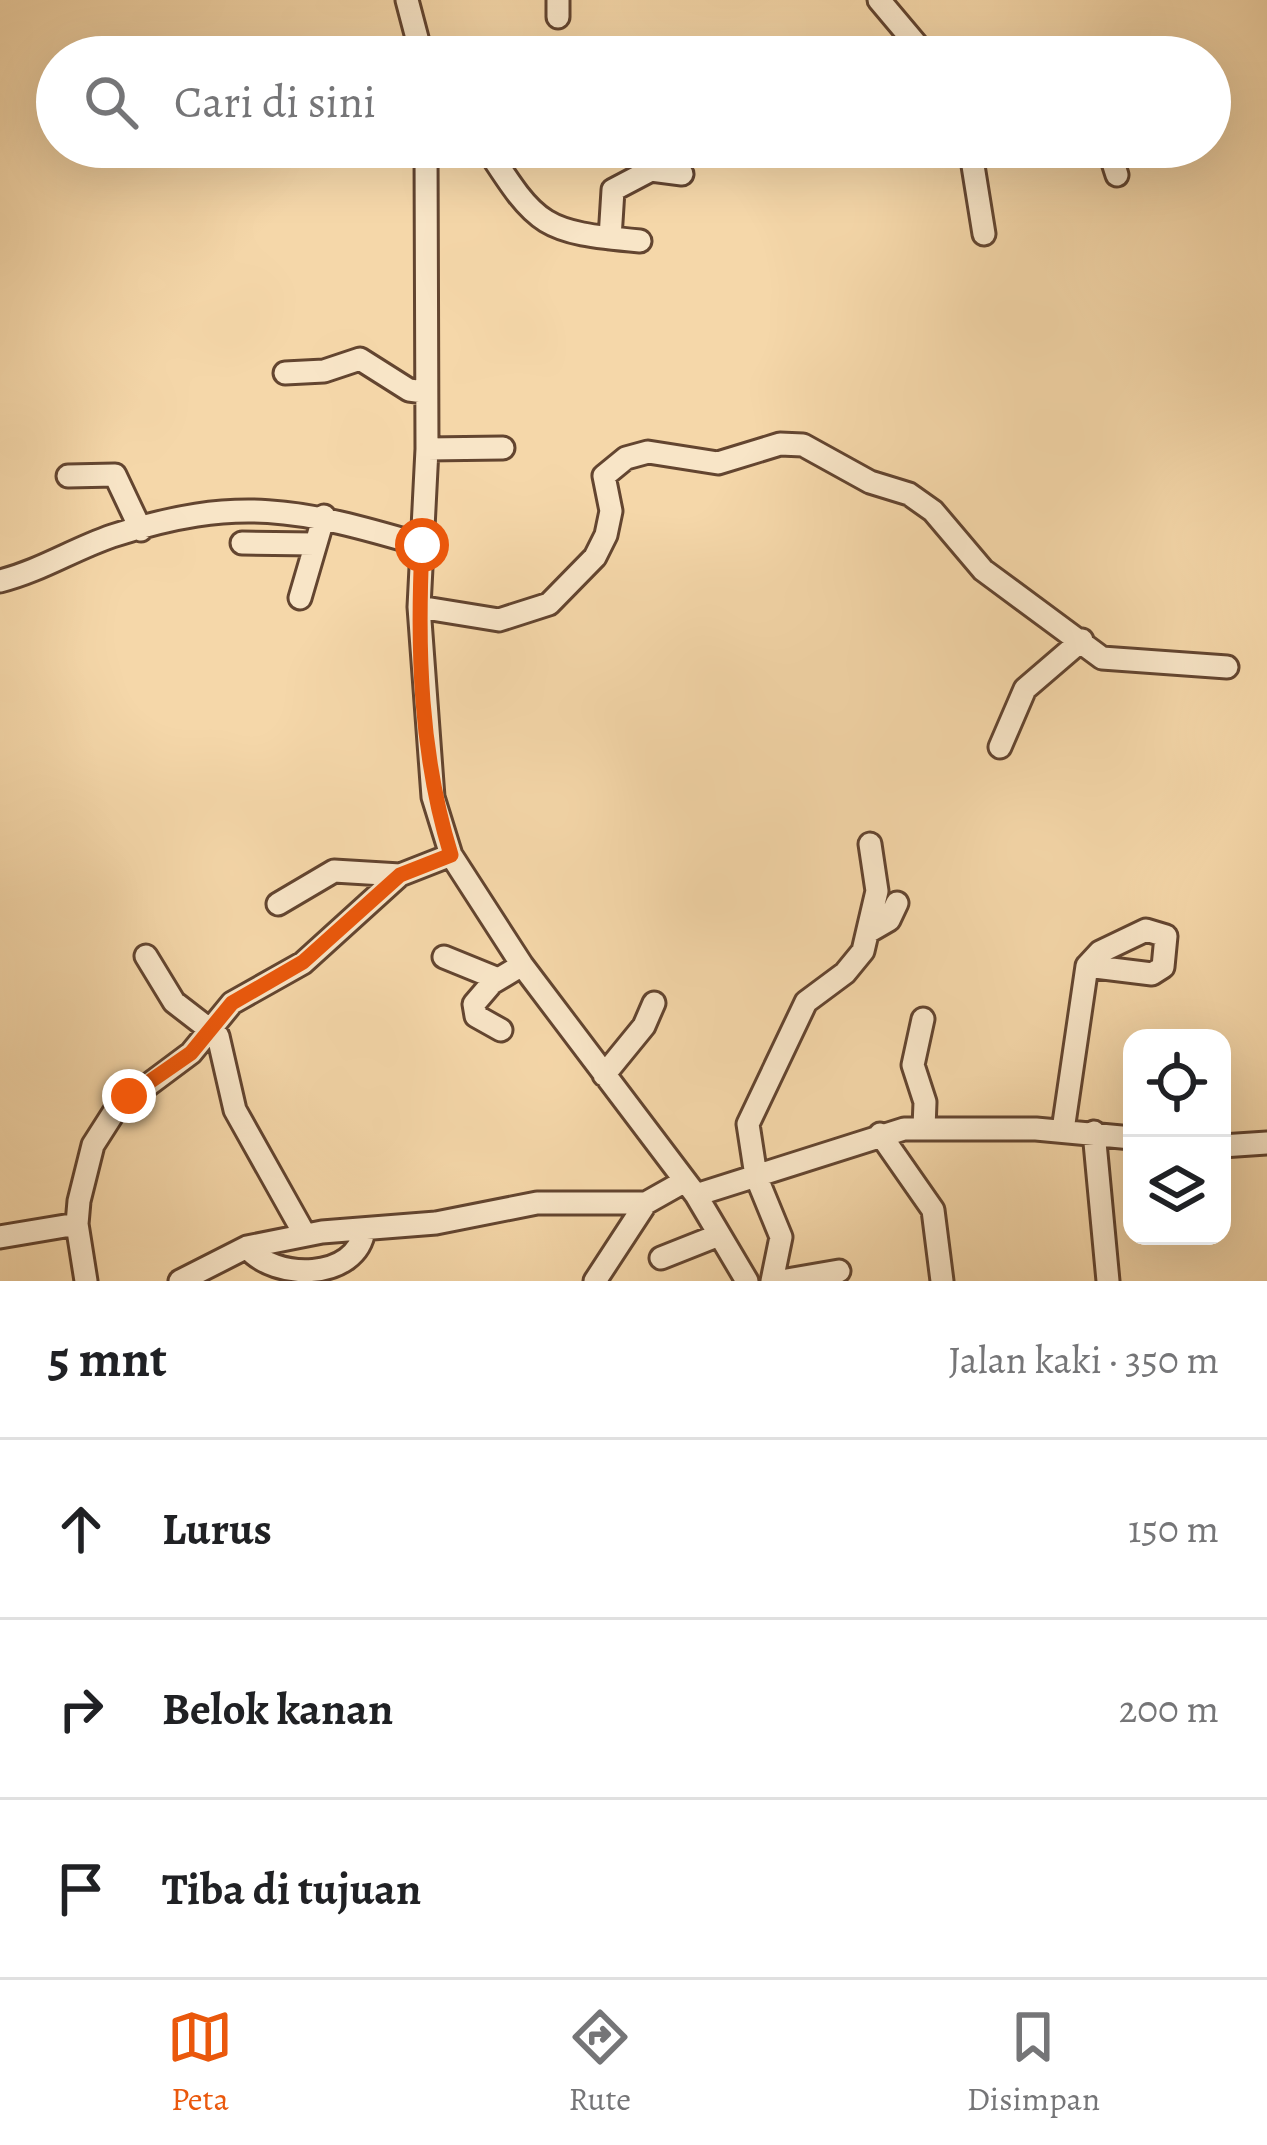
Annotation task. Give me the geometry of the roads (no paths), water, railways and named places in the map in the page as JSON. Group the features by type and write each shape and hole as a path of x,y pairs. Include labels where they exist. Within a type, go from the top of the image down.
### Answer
{"street":[{"path":"407,0 416,36"},
{"path":"887,3 911,36"},
{"path":"426,168 427,449 419,607 433,797 451,855 522,964 691,1188 747,1281"},
{"path":"500,168 534,218 578,234 640,241"},
{"path":"610,238 613,190 659,168 682,174"},
{"path":"973,168 984,234"},
{"path":"1115,168 1117,176"},
{"path":"285,374 324,371 360,359 409,390 424,392"},
{"path":"419,607 499,620 549,604 595,557 611,511 604,476 626,458 648,452 718,463 791,442 909,494 933,512 983,570 1110,659 1227,667"},
{"path":"427,449 503,448"},
{"path":"68,476 115,475 141,530"},
{"path":"0,581 188,517 268,508 323,516 422,545"},
{"path":"299,598 323,516"},
{"path":"242,543 315,544"},
{"path":"1000,748 1025,689 1082,640"},
{"path":"772,1281 781,1238 756,1176 748,1142 751,1114 770,1085 806,1002 857,961 870,931 878,880 870,844"},
{"path":"86,1281 77,1224 93,1145 106,1121 129,1096 191,1053 232,1003 284,975 333,939 400,875 451,855"},
{"path":"278,904 334,871 400,875"},
{"path":"870,931 889,920 897,903"},
{"path":"146,956 174,1002 220,1039 240,1122 305,1235"},
{"path":"444,957 498,979"},
{"path":"501,1030 473,1012 478,995 522,964"},
{"path":"1063,1130 1087,966"},
{"path":"604,1075 644,1026 654,1003"},
{"path":"922,1019 914,1065 925,1102 924,1128"},
{"path":"181,1281 247,1247 537,1203 646,1203 691,1188 756,1176 880,1134 924,1128 1063,1130 1126,1137"},
{"path":"1094,1132 1108,1281"},
{"path":"880,1134 933,1210 942,1281"},
{"path":"1231,1145 1267,1143"},
{"path":"595,1281 646,1203"},
{"path":"0,1237 77,1224"},
{"path":"247,1247 257,1262 285,1274 326,1278 350,1261 364,1230"},
{"path":"661,1258 719,1235"},
{"path":"781,1281 839,1271"}]}
